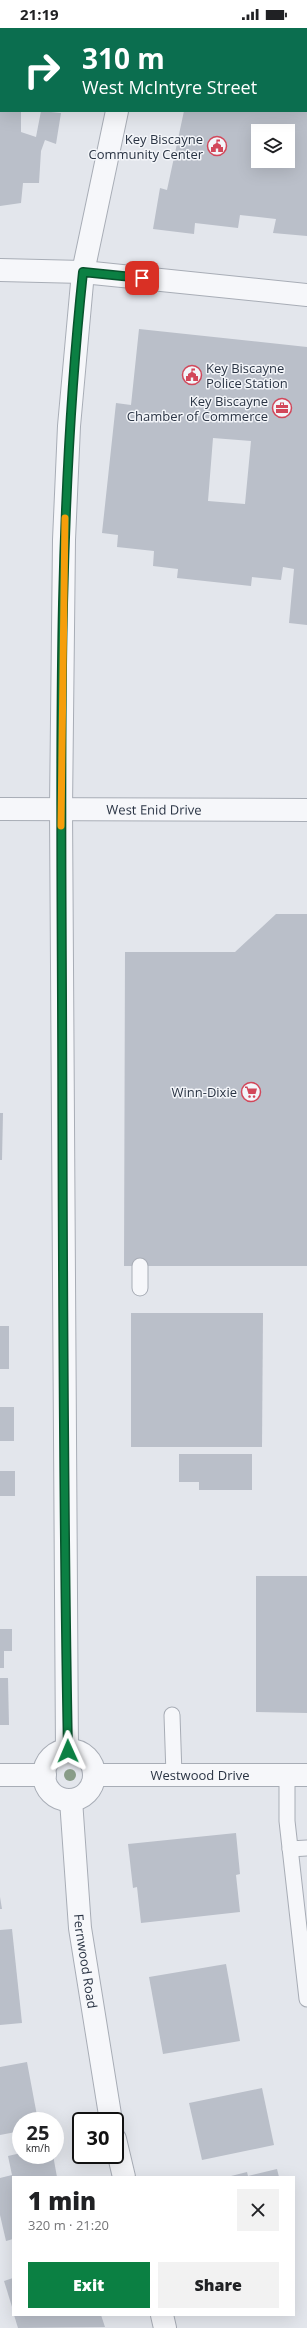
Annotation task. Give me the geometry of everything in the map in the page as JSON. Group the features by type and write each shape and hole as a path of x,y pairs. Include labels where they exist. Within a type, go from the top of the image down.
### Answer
{"street":[{"path":"68,1751 61,809 64,540 69,426 83,272 117,112"},
{"path":"0,270 83,272 307,295"},
{"name":"West Enid Drive","path":"0,809 307,810"},
{"path":"68,1751 81,1753 89,1760 94,1775 94,1780 90,1790 81,1797 71,1800 60,1798 50,1792 45,1782 44,1770 49,1759 59,1752 68,1751"},
{"path":"0,1776 45,1775"},
{"name":"Westwood Drive","path":"94,1775 297,1775"},
{"name":"Fernwood Road","path":"71,1800 80,1928 110,2112"},
{"path":"121,2164 124,2176"},
{"path":"162,2316 165,2328"}],"lane":[{"path":"140,1266 140,1288"},
{"path":"172,1715 174,1775"},
{"path":"297,1775 290,1849 307,1999"},
{"path":"290,1849 307,1848"}],"building":[{"path":"0,112 21,112 21,132 36,137 41,112 61,113 56,144 45,140 41,151 39,183 23,183 21,203 0,206"},
{"name":"Key Biscayne Community Center","path":"184,112 307,112 307,236 273,233 276,219 240,215 238,228 195,223 194,234 153,229 160,188 167,190"},
{"path":"139,329 307,347 307,625 289,623 294,569 283,567 281,580 252,577 251,586 177,578 178,569 153,566 154,551 117,547 118,535 102,533 116,403 131,405","holes":["213,438 251,441 245,504 208,501"]},
{"path":"276,914 307,914 307,1266 124,1266 125,952 235,952"},
{"path":"0,1113 3,1113 2,1160 0,1160"},
{"path":"131,1313 263,1313 262,1447 131,1447"},
{"path":"0,1326 9,1326 9,1369 0,1369"},
{"path":"0,1407 14,1407 14,1441 0,1441"},
{"path":"179,1454 252,1454 252,1490 199,1490 199,1482 179,1482"},
{"path":"0,1471 15,1471 15,1496 0,1496"},
{"path":"256,1576 307,1576 307,1713 256,1712"},
{"path":"0,1629 12,1629 12,1651 4,1651 4,1668 0,1668"},
{"path":"0,1678 8,1678 9,1725 0,1725"},
{"path":"236,1833 240,1874 236,1875 240,1912 141,1923 137,1887 133,1888 128,1844"},
{"path":"0,1897 2,1909 0,1909"},
{"path":"12,1929 22,2023 0,2025 0,1930"},
{"path":"226,1964 240,2041 163,2054 149,1977"},
{"path":"27,2062 36,2112 12,2112 12,2133 0,2135 0,2067"},
{"path":"262,2088 274,2145 202,2160 189,2103"},
{"path":"12,2155 12,2164 55,2164 57,2176 12,2176 12,2239 6,2241 0,2215 0,2178 12,2175 8,2156"},
{"path":"277,2169 279,2176 248,2176"},
{"path":"247,2172 248,2176 231,2176"},
{"path":"12,2278 12,2307 4,2281"},
{"path":"14,2316 101,2316 105,2327 18,2328"}],"slow traffic":[{"path":"61,826 65,518"}],"place":[{"name":"Key Biscayne Community Center","path":"217,146"},
{"name":"Key Biscayne Police Station","path":"192,375"},
{"name":"Key Biscayne Chamber of Commerce","path":"282,408"},
{"name":"Winn-Dixie","path":"251,1092"}],"route":[{"path":"68,1751 61,809 64,540 69,426 83,272 142,278"}]}
